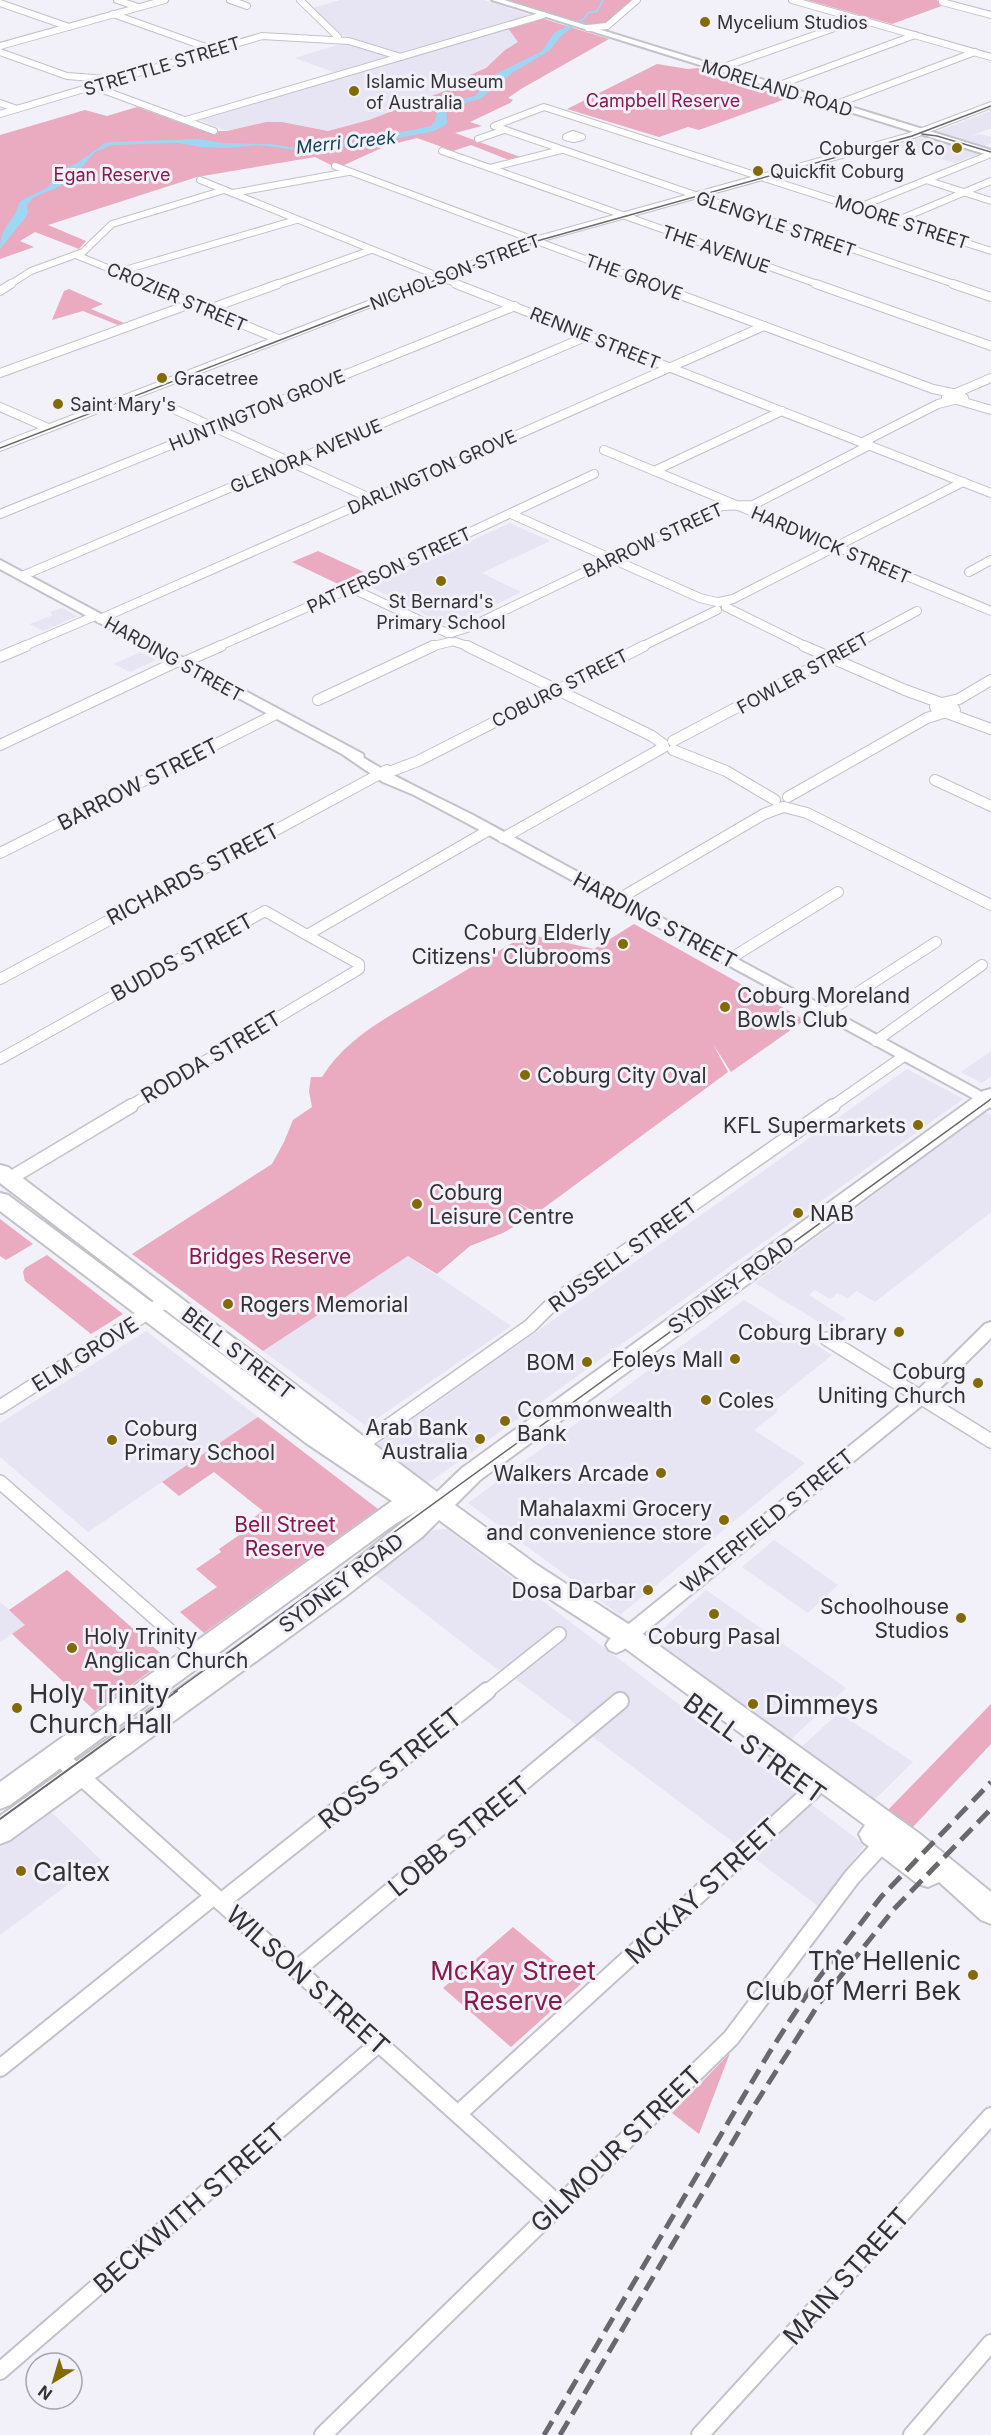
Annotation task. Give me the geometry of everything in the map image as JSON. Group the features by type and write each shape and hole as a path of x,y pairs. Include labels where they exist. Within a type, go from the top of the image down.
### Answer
{"highway":[{"name":"SYDNEY ROAD","path":"0,1832 337,1589 426,1504 471,1474 989,1099"},
{"name":"BELL STREET","path":"4,1175 169,1299 241,1369"},
{"name":"BELL STREET","path":"0,1200 149,1313 241,1369 351,1452 426,1504 475,1534 535,1577 813,1790 942,1885 988,1909"},
{"name":"SYDNEY ROAD","path":"0,1797 391,1513 426,1504"},
{"name":"BELL STREET","path":"621,1641 910,1842 968,1889 988,1909"}],"main road":[{"name":"NICHOLSON STREET","path":"0,447 143,395 278,339 535,240 922,132 991,105"}],"street":[{"path":"117,0 139,7"},
{"path":"0,46 165,0"},
{"path":"230,0 247,6"},
{"path":"300,0 338,40"},
{"name":"MORELAND ROAD","path":"496,0 587,28 608,30 774,87 988,152"},
{"path":"608,30 637,0"},
{"path":"792,0 991,56"},
{"path":"942,2 991,15"},
{"path":"0,3 69,27"},
{"path":"113,14 214,50"},
{"path":"186,120 543,15"},
{"path":"718,69 860,19"},
{"path":"326,39 333,34"},
{"path":"774,87 917,35"},
{"name":"STRETTLE STREET","path":"0,114 265,36 356,42 401,57"},
{"path":"0,52 62,75 96,79 134,74"},
{"path":"834,105 977,52"},
{"path":"54,99 69,90 71,85 62,75"},
{"path":"95,87 214,131"},
{"path":"0,103 17,109"},
{"name":"MOORE STREET","path":"504,130 494,126 544,107 991,251"},
{"path":"478,139 504,130"},
{"name":"GLENGYLE STREET","path":"504,130 991,297"},
{"path":"549,146 571,138"},
{"path":"857,208 988,152 991,147"},
{"path":"490,168 561,150"},
{"name":"THE AVENUE","path":"442,151 991,346"},
{"name":"THE GROVE","path":"335,166 991,410"},
{"path":"0,291 31,270 83,252 108,226 228,192 349,171"},
{"name":"RENNIE STREET","path":"200,180 371,250 991,493"},
{"path":"926,180 991,201"},
{"path":"896,220 991,181"},
{"path":"118,272 296,220"},
{"path":"209,309 371,250"},
{"name":"CROZIER STREET","path":"76,255 278,339"},
{"path":"0,374 193,303"},
{"name":"HUNTINGTON GROVE","path":"0,514 515,306"},
{"name":"DARLINGTON GROVE","path":"0,657 372,499 764,326"},
{"name":"GLENORA AVENUE","path":"22,576 590,335"},
{"path":"955,397 991,378"},
{"name":"BARROW STREET","path":"453,638 470,627 722,506 753,505 938,404 955,397"},
{"path":"0,407 48,428"},
{"path":"176,410 372,499"},
{"path":"654,471 782,411"},
{"name":"HARDWICK STREET","path":"604,450 991,611"},
{"name":"PATTERSON STREET","path":"0,745 180,662 351,588 594,474"},
{"name":"COBURG STREET","path":"388,773 418,761 963,482"},
{"path":"511,514 719,605 991,729"},
{"path":"969,572 991,560"},
{"name":"HARDING STREET","path":"0,564 388,773 876,1041 989,1099"},
{"path":"351,588 991,905"},
{"name":"FOWLER STREET","path":"672,745 917,611"},
{"path":"318,700 453,638"},
{"path":"617,900 991,680"},
{"name":"BARROW STREET","path":"0,853 276,714"},
{"path":"503,838 672,745"},
{"name":"RICHARDS STREET","path":"0,979 388,773"},
{"path":"935,780 991,806"},
{"path":"307,935 489,830"},
{"path":"728,960 838,892"},
{"name":"BUDDS STREET","path":"0,1059 265,911 307,935"},
{"name":"RODDA STREET","path":"4,1175 359,969 359,964 307,935"},
{"path":"826,1013 936,942"},
{"path":"876,1041 982,965"},
{"name":"RUSSELL STREET","path":"351,1452 530,1326 553,1303 579,1284 904,1056"},
{"name":"ELM GROVE","path":"0,1407 169,1299"},
{"name":"WATERFIELD STREET","path":"621,1641 920,1398 991,1328"},
{"path":"827,1339 991,1441"},
{"path":"0,1482 218,1673"},
{"name":"ROSS STREET","path":"0,2068 559,1634"},
{"name":"LOBB STREET","path":"296,1970 620,1701"},
{"name":"WILSON STREET","path":"57,1755 559,2205"},
{"name":"MCKAY STREET","path":"458,2114 813,1790"},
{"name":"GILMOUR STREET","path":"323,2435 731,2038 852,1877 884,1842"},
{"name":"BECKWITH STREET","path":"0,2372 378,2044"},
{"name":"MAIN STREET","path":"700,2435 991,2116"},
{"path":"912,2435 991,2343"}],"shaded area":[{"path":"340,0 483,0 530,15 401,54 338,33 313,8"},
{"path":"508,28 519,42 505,50 486,68 470,75 450,89 369,120 328,131 282,122 266,122 227,131 199,120"},
{"path":"344,43 392,58 339,74 295,58"},
{"path":"991,111 991,128 971,136 980,134 991,137 991,143 984,146 936,132"},
{"path":"924,137 978,154 955,163 895,146"},
{"name":"St Bernard's Primary School","path":"510,523 550,541 482,573 521,592 456,624 444,624 371,587"},
{"path":"62,608 77,616 43,631 30,624 53,615 50,612"},
{"path":"140,652 156,660 130,672 114,664"},
{"path":"991,1051 991,1076 982,1083 961,1072"},
{"path":"907,1069 963,1099 427,1484 374,1447"},
{"path":"986,1112 991,1115 991,1212 875,1302 857,1291 847,1298 838,1293 830,1299 815,1290 809,1295 846,1319 832,1330 755,1283"},
{"name":"Coburg Primary School","path":"408,1256 511,1326 366,1426 263,1351"},
{"path":"744,1300 832,1355 771,1404 778,1409 776,1413 754,1430 805,1463 620,1615 468,1503"},
{"name":"Coburg Primary School","path":"146,1331 258,1417 88,1532 0,1457 0,1423"},
{"path":"447,1529 865,1845 818,1906 513,1677 494,1667 374,1574 433,1530"},
{"path":"774,1540 838,1585 808,1613 742,1567"},
{"path":"706,1590 846,1688 787,1743 647,1643"},
{"path":"0,1602 26,1625 0,1642"},
{"path":"839,1713 913,1762 872,1802 798,1750"},
{"path":"50,1811 101,1860 0,1935 0,1847"}],"green space":[{"path":"506,0 633,0 607,23 595,27"},
{"path":"807,0 937,0 939,3 947,4 892,24"},
{"name":"Egan Reserve","path":"541,18 609,39 521,89 508,98 513,100 510,103 470,122 482,126 455,133 520,157 509,160 471,145 453,151 417,138 386,146 342,166 331,165 315,157 197,177 48,225 86,241 79,249 35,232 20,241 34,247 0,259 0,135 85,110 107,116 137,107 204,131 227,131 266,122 282,122 328,131 369,120 450,89 470,75 486,68 505,50 518,42 508,28"},
{"name":"Campbell Reserve","path":"657,64 688,69 698,68 791,97 699,130 688,127 659,137 567,109"},
{"path":"69,289 103,304 91,309 124,323 118,325 83,311 52,320 64,291"},
{"path":"318,551 364,572 338,584 292,562"},
{"name":"Bridges Reserve","path":"634,924 805,1020 731,1072 713,1044 728,1072 537,1213 511,1199 536,1214 503,1233 470,1246 437,1274 408,1256 263,1351 132,1254 272,1164 293,1120 312,1107 309,1091 311,1077 322,1077 343,1050 369,1029 527,934 594,949"},
{"path":"0,1219 33,1244 6,1260 0,1256"},
{"path":"47,1255 123,1314 91,1334 25,1281 23,1272 25,1268"},
{"name":"Bell Street Reserve","path":"258,1417 378,1509 204,1633 180,1612 217,1587 196,1569 221,1552 219,1549 248,1529 244,1524 263,1511 214,1472 179,1496 162,1482"},
{"path":"67,1570 167,1659 95,1711 12,1634 25,1625 9,1610"},
{"path":"991,1704 991,1744 912,1828 887,1811"},
{"name":"McKay Street Reserve","path":"513,1927 581,1984 511,2047 443,1988"},
{"path":"730,2053 699,2134 672,2113"}],"water":[{"path":"568,26 573,27 562,35 549,51 512,73 480,99 446,108 447,124 434,131 390,140 305,151 258,145 226,148 178,143 112,145 95,152 83,166 66,178 61,186 34,197 27,205 28,213 25,218 0,249 2,234 19,203 46,188 54,180 56,173 77,163 105,143 199,139 222,143 271,144 296,148 358,141 431,126 435,121 439,104 475,96 492,76 542,51 555,32"}],"waterway":[{"name":"Merri Creek","path":"566,29 584,19 588,13 597,11 603,0"}],"tram line":[{"path":"0,448 537,241 912,136 991,106"},
{"path":"922,134 937,136 991,152"},
{"path":"174,1692 991,1099"},
{"path":"0,1819 177,1691"}],"railway":[{"path":"544,2435 769,2053 811,1988 881,1897 991,1782"},
{"path":"560,2435 754,2106 820,2002 894,1909 991,1809"}],"place":[{"name":"Mycelium Studios","path":"705,22"},
{"name":"Islamic Museum of Australia","path":"354,91"},
{"name":"Coburger & Co","path":"957,148"},
{"name":"Quickfit Coburg","path":"758,171"},
{"name":"Gracetree","path":"162,378"},
{"name":"Saint Mary's","path":"58,404"},
{"name":"St Bernard's Primary School","path":"441,581"},
{"name":"Coburg Elderly Citizens' Clubrooms","path":"623,944"},
{"name":"Coburg Moreland Bowls Club","path":"725,1007"},
{"name":"Coburg City Oval","path":"525,1075"},
{"name":"KFL Supermarkets","path":"918,1125"},
{"name":"Coburg Leisure Centre","path":"417,1204"},
{"name":"NAB","path":"798,1213"},
{"name":"Rogers Memorial","path":"228,1304"},
{"name":"Coburg Library","path":"899,1332"},
{"name":"Foleys Mall","path":"735,1359"},
{"name":"BOM","path":"587,1362"},
{"name":"Coburg Uniting Church","path":"978,1383"},
{"name":"Coles","path":"706,1400"},
{"name":"Commonwealth Bank","path":"505,1421"},
{"name":"Arab Bank Australia","path":"480,1439"},
{"name":"Coburg Primary School","path":"112,1440"},
{"name":"Walkers Arcade","path":"661,1473"},
{"name":"Mahalaxmi Grocery and convenience store","path":"724,1520"},
{"name":"Dosa Darbar","path":"648,1590"},
{"name":"Coburg Pasal","path":"714,1614"},
{"name":"Schoolhouse Studios","path":"961,1618"},
{"name":"Holy Trinity Anglican Church","path":"72,1648"},
{"name":"Dimmeys","path":"753,1704"},
{"name":"Holy Trinity Church Hall","path":"17,1708"},
{"name":"Caltex","path":"21,1871"},
{"name":"The Hellenic Club of Merri Bek","path":"973,1975"}]}
